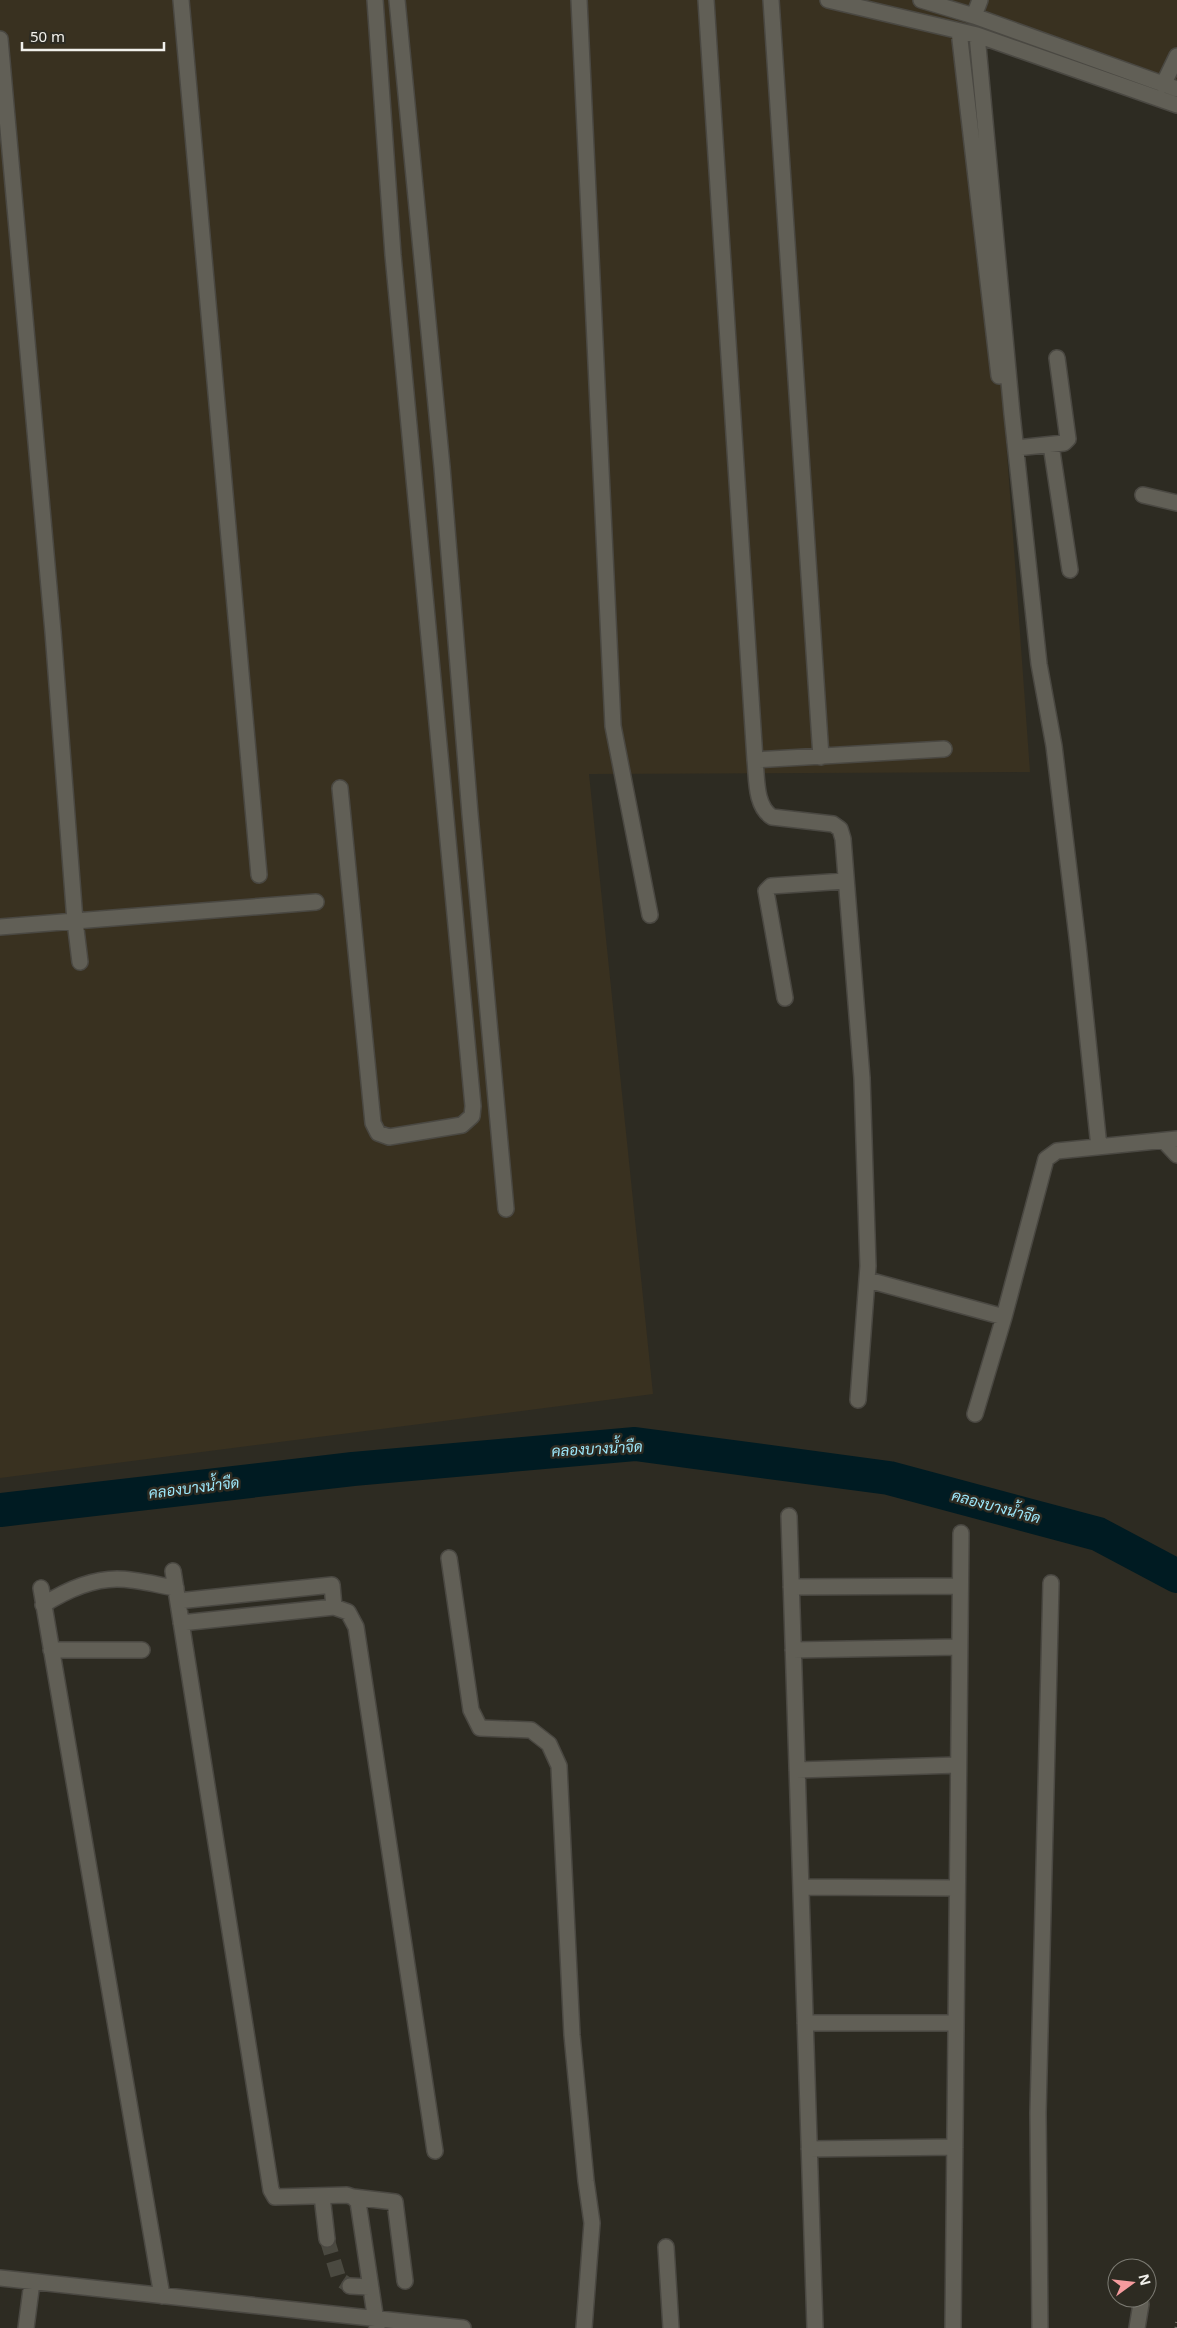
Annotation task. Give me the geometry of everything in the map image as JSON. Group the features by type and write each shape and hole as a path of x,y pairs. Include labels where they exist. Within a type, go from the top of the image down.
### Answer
{"street":[{"path":"181,0 259,875"},
{"path":"340,788 373,1123 378,1133 390,1137 462,1125 472,1116 473,1106 393,254 375,0"},
{"path":"397,0 442,467 469,804 506,1209"},
{"path":"579,0 614,726 650,915"},
{"path":"706,0 755,760 763,811 772,817 833,824 840,830 843,839 862,1078 868,1280 858,1400"},
{"path":"771,0 821,758"},
{"path":"828,0 977,35 1177,105"},
{"path":"921,0 974,16 1170,87 1177,56"},
{"path":"974,16 980,0"},
{"path":"959,31 999,380"},
{"path":"977,35 1016,448 1039,664 1054,746 1078,945 1099,1147"},
{"path":"0,39 53,632 75,921 80,962"},
{"path":"1016,448 1064,443 1068,439 1057,358"},
{"path":"1051,445 1070,570"},
{"path":"1143,495 1177,502"},
{"path":"755,760 821,758 944,749"},
{"path":"784,998 766,891 771,886 845,881"},
{"path":"0,927 316,902"},
{"path":"975,1414 1004,1317 1046,1159 1057,1151 1170,1140 1177,1155"},
{"path":"868,1280 1004,1317"},
{"path":"789,1516 815,2328"},
{"path":"953,2328 961,1533"},
{"path":"449,1558 474,1720 480,1728 531,1730 549,1744 559,1766 572,2035 586,2182 592,2223 584,2328"},
{"path":"173,1571 271,2190 275,2196 347,2195 395,2202 405,2281"},
{"path":"43,1605 79,1586 117,1579 177,1594 332,1585 334,1607"},
{"path":"1040,2328 1038,2113 1051,1583"},
{"path":"791,1587 960,1586"},
{"path":"40,1588 162,2296"},
{"path":"182,1623 334,1607 348,1612 356,1627 435,2151"},
{"path":"793,1650 959,1647"},
{"path":"51,1650 142,1650"},
{"path":"797,1770 958,1765"},
{"path":"801,1887 957,1888"},
{"path":"805,2023 956,2023"},
{"path":"809,2149 955,2147"},
{"path":"322,2196 327,2239"},
{"path":"353,2197 358,2202 369,2287 376,2323"},
{"path":"666,2247 671,2328"},
{"path":"0,2278 376,2323 463,2328"},
{"path":"26,2328 32,2282"},
{"path":"350,2286 369,2287"},
{"path":"1137,2328 1140,2308"}],"path":[{"path":"1176,2328 1177,2319"}],"shaded area":[{"path":"0,0 1177,0 1177,107 977,36 1030,772 589,774 653,1394 0,1478"}],"waterway":[{"name":"คลองบางน้ำจืด","path":"0,1510 353,1469 635,1444 889,1478 1098,1534 1177,1576"}],"tunnel":[{"path":"327,2239 339,2279 350,2286"}]}
